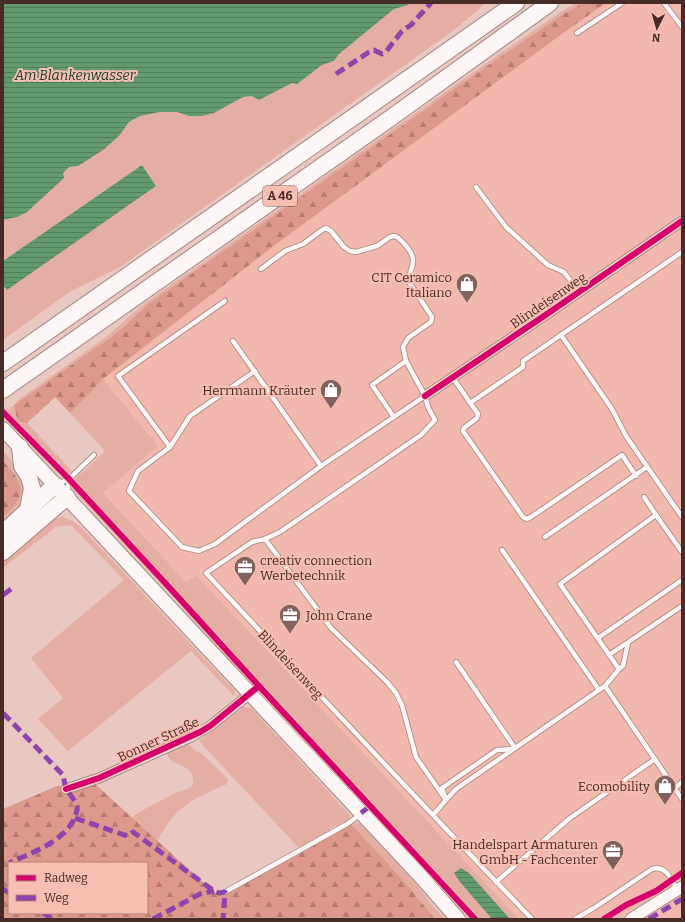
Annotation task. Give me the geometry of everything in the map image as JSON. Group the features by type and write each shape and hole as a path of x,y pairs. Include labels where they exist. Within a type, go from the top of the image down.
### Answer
{"highway":[{"name":"A 46","path":"3,363 516,3"},
{"name":"A 46","path":"6,388 392,117 550,3"},
{"path":"20,447 22,466 29,477 32,488 28,510"},
{"path":"3,533 62,482"},
{"path":"3,552 67,497"}],"main road":[{"path":"3,429 20,447 62,482 67,497 458,919"}],"street":[{"name":"Blindeisenweg","path":"425,396 682,221"},
{"name":"Bonner Straße","path":"66,789 99,778 190,737 210,726 250,694"},
{"path":"631,919 680,888"}],"lane":[{"path":"577,33 622,3"},
{"path":"664,3 682,27"},
{"path":"476,186 506,227 548,265 564,272 579,292"},
{"path":"255,371 190,416 170,447 138,471 129,491 182,547 199,552 215,544 321,466 425,396 406,361 403,347 408,338 431,322 432,317 409,282 408,276 413,262 413,256 400,238 395,236 390,237 377,246 356,252 344,247 326,228 303,244 285,251 261,270"},
{"path":"470,403 523,368 523,361 682,252"},
{"path":"170,447 118,376 225,301"},
{"path":"560,335 612,409 626,436 682,518"},
{"path":"233,341 321,466"},
{"path":"394,417 372,385 406,361"},
{"path":"453,378 478,414 478,418 464,428 463,431 523,517 527,519 531,517 622,455 636,476"},
{"name":"Blindeisenweg","path":"425,396 428,407 435,420 421,435 280,532 265,539 252,542 206,574 433,815"},
{"path":"62,482 82,467 94,455"},
{"path":"545,537 648,467"},
{"path":"644,497 682,552"},
{"path":"618,669 560,584 656,515"},
{"path":"265,539 331,628 387,682 396,693 402,705 416,757 446,800"},
{"path":"502,550 599,690"},
{"path":"598,638 682,580"},
{"path":"609,655 682,606"},
{"path":"532,919 433,815 456,789 605,686 618,669 624,666 628,643"},
{"path":"456,662 514,749"},
{"path":"605,686 682,799"},
{"path":"446,800 442,788 497,750 514,749"},
{"path":"496,882 570,818 655,758"},
{"path":"675,788 682,782"},
{"path":"225,892 347,824 361,813"},
{"path":"575,919 657,868 663,869 680,888"}],"shaded area":[{"path":"408,3 486,3 454,30 120,267 71,291 3,340 3,285 7,290 156,185 142,165 3,261 3,220 17,217 69,167 78,166 119,136 129,122 140,116 160,112 177,112 190,116 214,113 243,97 252,96 259,100 292,83 297,84 322,65 334,61 339,54 394,9 407,5"},
{"path":"576,3 583,3 560,16 490,64 107,340 18,402 17,401 106,337 144,304 488,62"},
{"path":"606,3 682,3 682,919 519,919 196,576 186,582 103,493 158,446 103,379 271,248"},
{"path":"103,379 158,446 103,493 186,582 196,575 519,919 479,919 260,684 177,591 74,482 74,480 105,451 70,413"},
{"path":"14,405 17,419 20,422 27,423 72,471 67,475 5,412"},
{"path":"3,451 22,472 26,499 3,527 3,516 15,505 13,472 3,461"},
{"path":"75,488 178,598 254,685 252,687 187,611 74,491"},
{"path":"62,517 79,525 234,690 234,696 191,651 68,751 38,719 63,698 31,658 124,580 71,525 56,527 3,568 3,561 52,520"},
{"path":"244,707 251,708 350,815 344,824 333,827 330,829 330,832 301,848 296,845 199,741"},
{"path":"187,743 197,752 200,752 228,779 227,784 202,795 176,813 157,841 133,819 134,815 175,793 188,789 193,785 193,779 190,771 172,761 166,754"},
{"path":"359,823 418,886 430,903 445,919 435,919 404,881 351,824"}],"green space":[{"path":"583,3 606,3 271,248 103,379 70,413 55,397 27,423 20,422 17,419 14,405 107,340 126,325 147,305 490,64 560,16"},
{"path":"3,461 15,476 20,487 20,493 19,499 15,505 3,516"},
{"path":"95,784 219,895 227,893 351,824 404,881 435,919 3,919 3,809 57,786"}],"water":[{"name":"Am Blankenwasser","path":"3,3 408,3 408,5 394,9 339,54 334,61 322,65 297,84 292,83 259,100 252,96 243,97 214,113 201,116 189,116 177,112 160,112 140,116 129,122 119,136 103,150 78,166 69,167 63,173 64,178 27,212 17,217 3,220"},
{"path":"142,165 156,186 7,290 3,285 3,261"},
{"path":"461,868 469,873 510,919 492,919 454,873"}],"marked path":[{"path":"336,74 369,52 374,50 382,54 385,53 402,31 411,25 431,3"},
{"path":"3,595 11,589"},
{"path":"3,713 63,775 66,788 77,806 73,821 68,829 61,835 36,851 11,862"},
{"path":"361,813 370,806"},
{"path":"75,818 127,836 133,832 214,891 219,893 225,892 223,919"},
{"path":"3,889 8,892"},
{"path":"153,919 200,894 214,891"},
{"path":"649,919 682,899"},
{"path":"45,914 53,919"}],"cycle path":[{"path":"425,396 682,221"},
{"path":"3,412 69,479 475,919"},
{"path":"66,789 99,778 200,732 210,726 259,686"},
{"path":"604,919 626,905 656,891 682,873"}],"place":[{"name":"CIT Ceramico Italiano","path":"467,304"},
{"name":"Herrmann Kräuter","path":"331,410"},
{"name":"creativ connection Werbetechnik","path":"245,586"},
{"name":"John Crane","path":"290,634"},
{"name":"Ecomobility","path":"665,806"},
{"name":"Handelspart Armaturen GmbH - Fachcenter","path":"613,870"}]}
